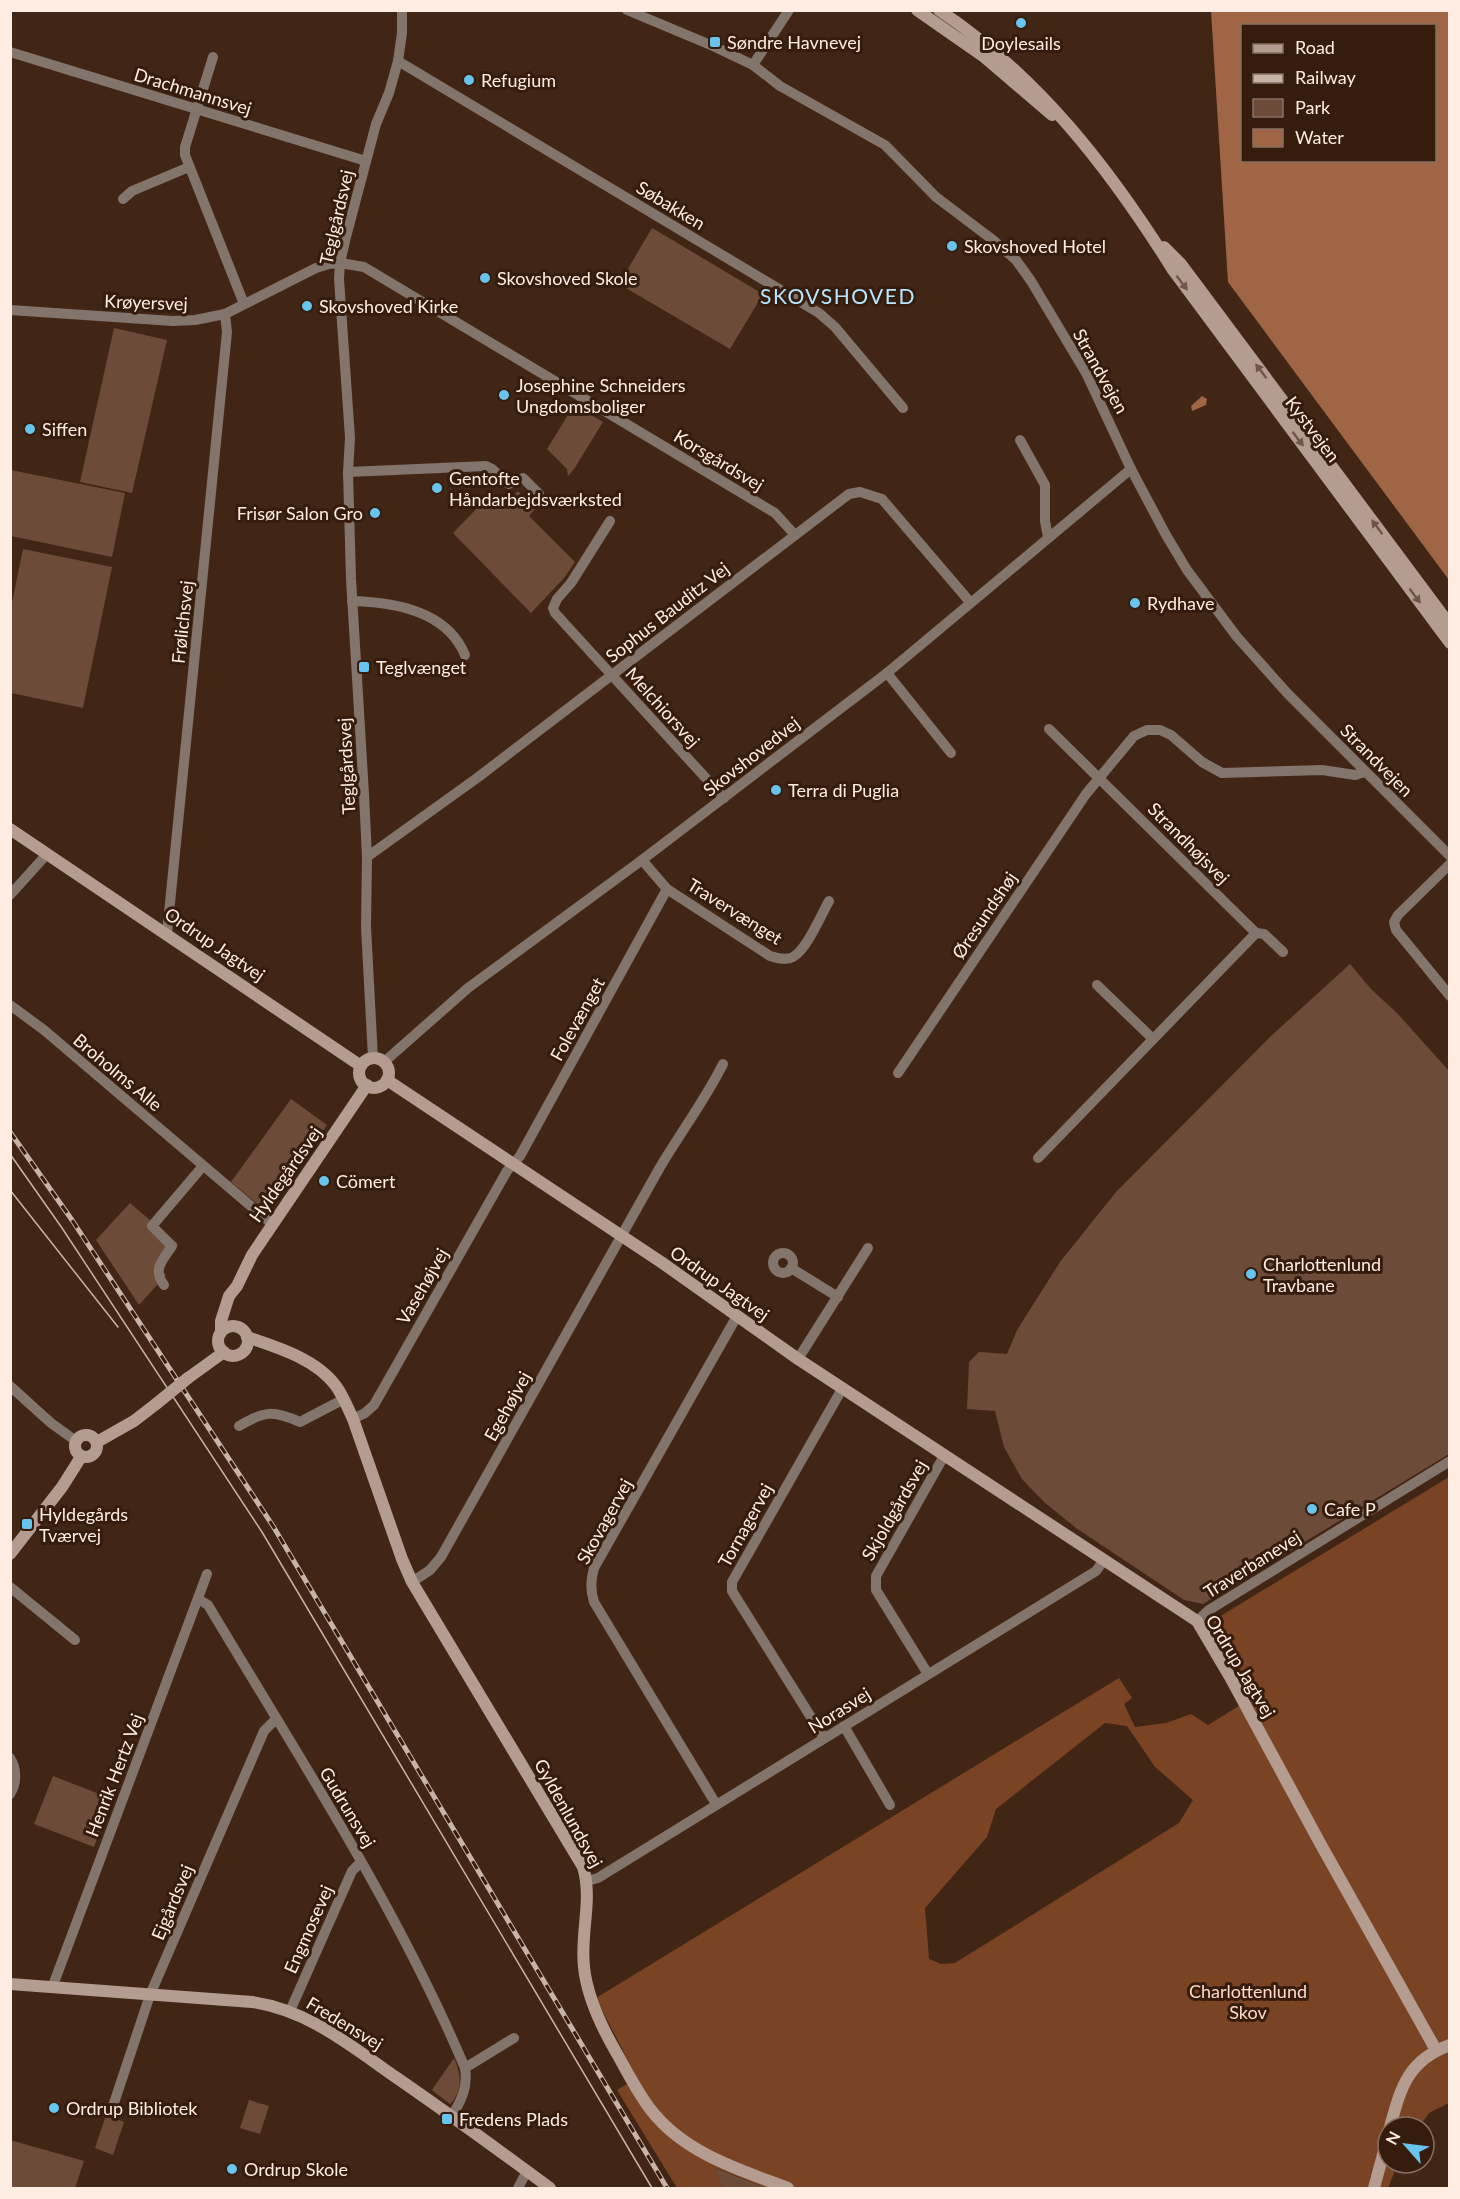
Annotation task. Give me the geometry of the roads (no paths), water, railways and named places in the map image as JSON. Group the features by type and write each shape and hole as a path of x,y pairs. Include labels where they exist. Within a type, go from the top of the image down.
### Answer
{"street":[{"name":"Teglgårdsvej","path":"379,1060 366,927 367,857 352,601 348,472 350,438 340,263 366,161 398,61 402,10"},
{"name":"Strandvejen","path":"627,10 753,65 780,86 885,145 936,197 1016,260 1086,373 1131,469 1182,561 1237,637 1288,694 1449,856"},
{"path":"753,65 789,10"},
{"name":"Kystvejen","path":"917,10 983,56 1087,146 1150,234 1178,278 1449,643"},
{"name":"Kystvejen","path":"939,10 986,45 1017,72 1047,100 1070,129"},
{"name":"Drachmannsvej","path":"10,52 366,161"},
{"path":"213,57 184,147 185,155 244,304"},
{"name":"Søbakken","path":"398,61 819,313 836,327 903,408"},
{"path":"123,200 132,191 189,167"},
{"name":"Kystvejen","path":"1150,234 1181,264 1449,625"},
{"name":"Krøyersvej","path":"10,310 173,321 195,320 225,314 316,268 340,263"},
{"name":"Korsgårdsvej","path":"340,263 364,267 373,272 775,513 795,534"},
{"name":"Frølichsvej","path":"167,933 227,332 225,314"},
{"path":"1020,440 1046,485 1045,521 1048,537"},
{"path":"348,472 486,466 509,484 523,478 539,494"},
{"name":"Skovshovedvej","path":"379,1060 468,988 642,860 886,673 1131,469"},
{"name":"Sophus Bauditz Vej","path":"367,857 477,778 849,494 860,492 882,499 970,602"},
{"name":"Melchiorsvej","path":"610,521 553,608 724,798"},
{"path":"352,601 369,601 422,612 436,620 460,643 465,655"},
{"path":"886,673 951,753"},
{"path":"1049,729 1098,777"},
{"name":"Øresundshøj","path":"898,1073 1098,777 1134,736 1147,730 1160,729 1171,735 1202,762 1222,773 1322,770 1355,775 1365,772"},
{"name":"Strandhøjsvej","path":"1098,777 1256,933 1264,934 1283,951"},
{"name":"Ordrup Jagtvej","path":"10,829 361,1066"},
{"path":"10,895 47,854"},
{"name":"Travervænget","path":"642,860 667,889 770,956 782,959 793,957 804,945 829,901"},
{"path":"1449,864 1398,915 1394,922 1396,930 1449,996"},
{"name":"Folevænget","path":"514,1164 539,1124 667,889"},
{"path":"1038,1158 1256,933"},
{"path":"1097,985 1153,1039"},
{"name":"Broholms Alle","path":"10,1005 44,1030 272,1224"},
{"path":"367,1060 379,1060 389,1070 387,1080 378,1087 367,1085 360,1077 361,1066 367,1060"},
{"path":"622,1237 664,1160 705,1100 723,1064"},
{"name":"Ordrup Jagtvej","path":"387,1080 622,1237 842,1389 1197,1621 1436,2050"},
{"name":"Hyldegårdsvej","path":"221,1343 221,1321 229,1296 237,1286 252,1255 330,1143 367,1085"},
{"name":"Vasehøjvej","path":"353,1419 365,1413 374,1404 507,1171 514,1164"},
{"path":"164,1285 159,1278 158,1267 172,1246 152,1226 203,1166"},
{"name":"Egehøjvej","path":"412,1582 430,1570 441,1557 622,1237"},
{"path":"798,1359 868,1248"},
{"path":"791,1268 838,1297"},
{"name":"Hyldegårdsvej","path":"235,1326 233,1309 237,1286"},
{"name":"Skovagervej","path":"716,1804 594,1602 591,1579 594,1568 737,1316"},
{"path":"97,1442 134,1421 199,1369 221,1343 227,1327 235,1326 243,1329 246,1342 237,1355 230,1355 221,1343"},
{"name":"Gyldenlundsvej","path":"246,1342 271,1344 311,1364 325,1374 344,1399 412,1582 583,1868 588,1895 583,1947 586,1985 605,2034 652,2111 669,2128 718,2160 788,2188"},
{"path":"10,1386 51,1423 76,1441"},
{"name":"Tornagervej","path":"824,1738 732,1591 732,1582 842,1389"},
{"path":"239,1426 258,1415 280,1414 300,1422 344,1399"},
{"path":"81,1457 75,1448 79,1437 91,1436 97,1442"},
{"path":"81,1457 89,1457 95,1453 97,1442"},
{"name":"Skjoldgårdsvej","path":"928,1674 876,1590 875,1582 876,1576 944,1456"},
{"path":"10,1554 62,1487 81,1457"},
{"name":"Traverbanevej","path":"1197,1621 1209,1610 1449,1461"},
{"name":"Norasvej","path":"587,1881 598,1878 1096,1572 1104,1560"},
{"name":"Henrik Hertz Vej","path":"52,1988 207,1574"},
{"path":"10,1587 75,1640"},
{"name":"Gudrunsvej","path":"198,1599 208,1605 361,1862 415,1959 465,2067"},
{"name":"Ejgårdsvej","path":"113,2106 150,1995 264,1731 276,1719"},
{"path":"844,1726 891,1805"},
{"path":"10,1758 16,1770 10,1794"},
{"name":"Engmosevej","path":"290,2012 352,1871 361,1862"},
{"name":"Fredensvej","path":"10,1984 252,2002 270,2005 306,2018 331,2032 452,2116 550,2188"},
{"path":"452,2116 465,2091 467,2080 465,2067 514,2038"},
{"path":"1394,2115 1404,2082 1414,2067 1436,2050 1449,2044"},
{"path":"518,2188 527,2171"}],"water":[{"path":"1211,11 1449,11 1449,580 1228,282"},
{"path":"1202,396 1207,399 1206,405 1192,411 1191,406"}],"tram line":[{"path":"10,1154 62,1228 262,1532 652,2188"},
{"path":"10,1190 118,1327"}],"railway":[{"path":"10,1132 72,1220 273,1526 667,2188"}],"place":[{"name":"Doylesails","path":"1021,23"},
{"name":"Søndre Havnevej","path":"715,42"},
{"name":"Refugium","path":"469,80"},
{"name":"Skovshoved Hotel","path":"952,246"},
{"name":"Skovshoved Skole","path":"485,278"},
{"name":"Skovshoved Kirke","path":"307,306"},
{"name":"Josephine Schneiders Ungdomsboliger","path":"504,395"},
{"name":"Siffen","path":"30,429"},
{"name":"Gentofte Håndarbejdsværksted","path":"437,488"},
{"name":"Frisør Salon Gro","path":"375,513"},
{"name":"Rydhave","path":"1135,603"},
{"name":"Teglvænget","path":"364,667"},
{"name":"Terra di Puglia","path":"776,790"},
{"name":"Cömert","path":"324,1181"},
{"name":"Charlottenlund Travbane","path":"1251,1274"},
{"name":"Cafe P","path":"1312,1509"},
{"name":"Hyldegårds Tværvej","path":"27,1524"},
{"name":"Ordrup Bibliotek","path":"54,2108"},
{"name":"Fredens Plads","path":"447,2119"},
{"name":"Ordrup Skole","path":"232,2169"}],"district":[{"name":"SKOVSHOVED","path":"838,295"}],"park label":[{"name":"Charlottenlund Skov","path":"1248,2001"}]}
